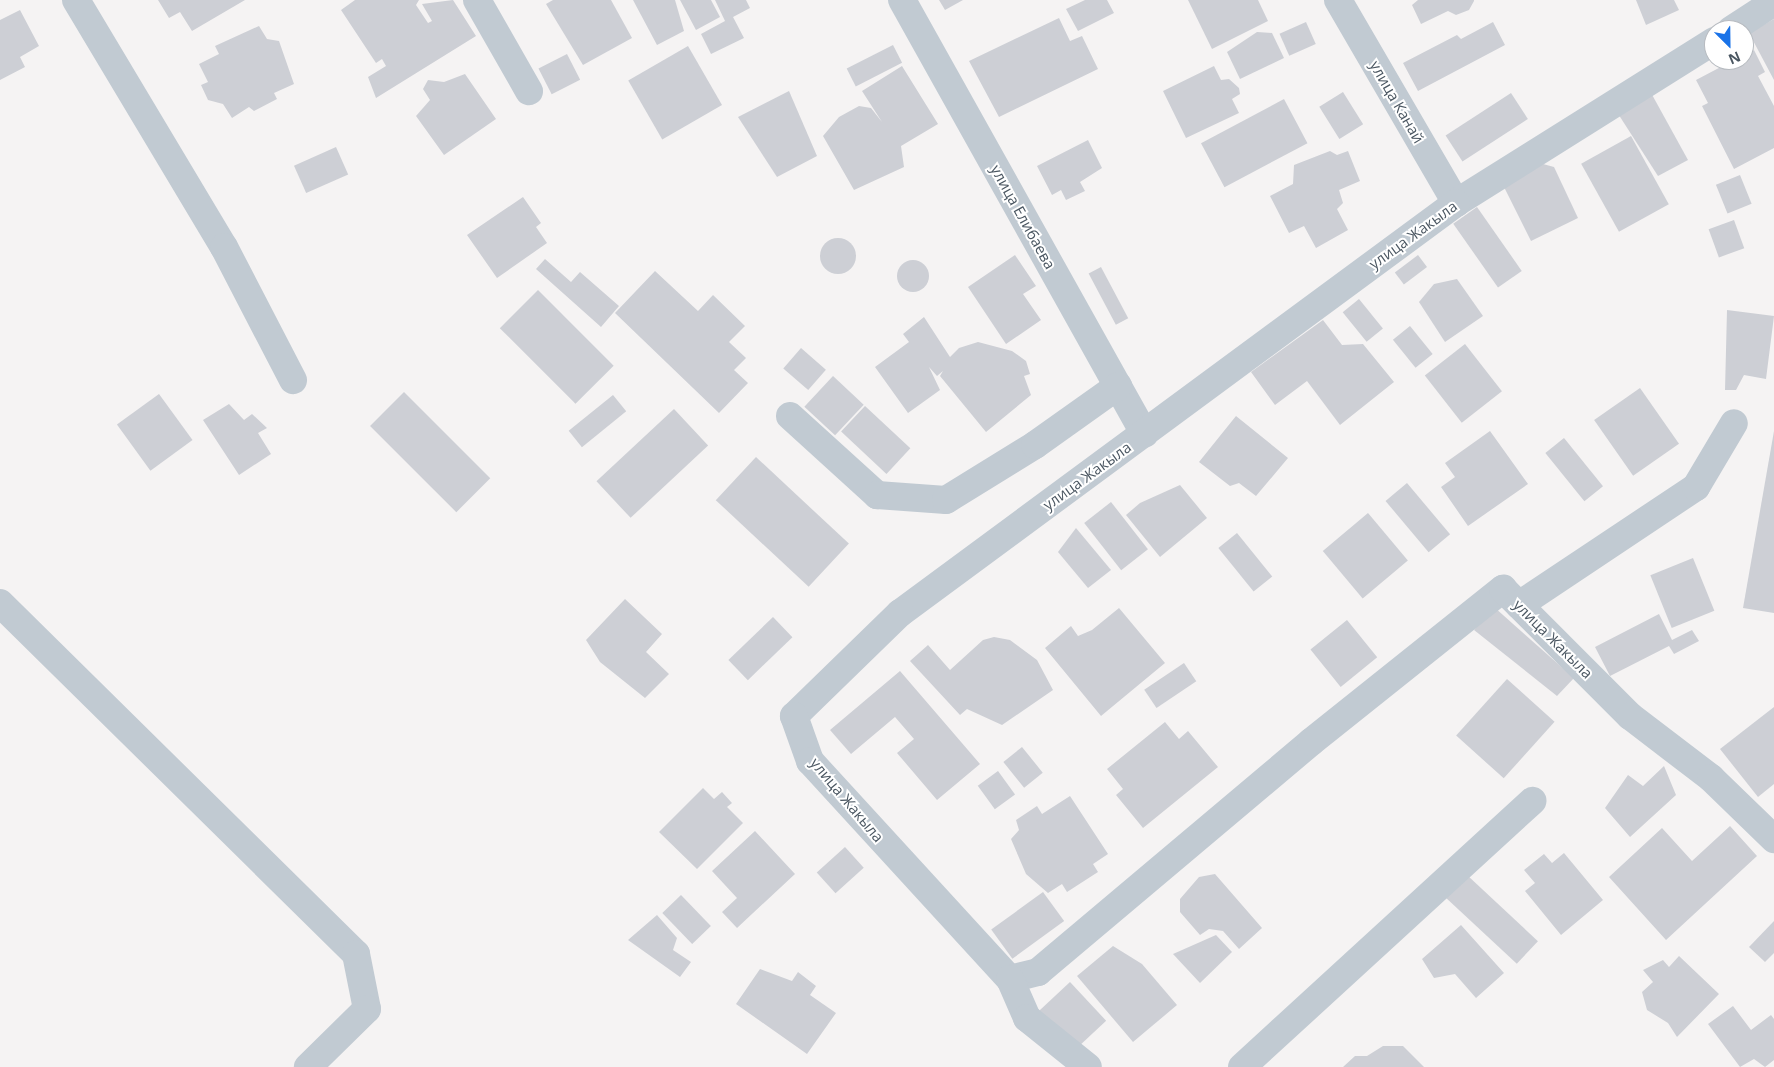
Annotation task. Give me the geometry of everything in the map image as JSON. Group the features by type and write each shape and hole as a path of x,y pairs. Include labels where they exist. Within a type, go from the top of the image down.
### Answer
{"street":[{"path":"76,0 224,247 293,380"},
{"path":"477,0 529,91"},
{"name":"улица Елибаева","path":"902,0 1145,434"},
{"name":"улица Канай","path":"1338,0 1456,203"},
{"path":"1746,20 1774,2"},
{"name":"улица Жакыла","path":"1704,47 1456,203 900,613 794,716 810,761 1010,978 1038,972 1311,742 1503,589 1630,716 1711,778 1774,839"},
{"path":"790,416 877,495 946,500 1035,445 1118,386"},
{"path":"1519,605 1696,487 1734,423"},
{"path":"0,602 356,954 367,1009 308,1067"},
{"path":"1242,1067 1532,801"},
{"path":"1010,978 1027,1018 1088,1067"}],"building":[{"path":"158,0 245,0 192,31 180,12 169,18"},
{"path":"355,0 419,0 416,5 428,23 432,21 422,4 453,0 476,36 376,98 368,77 386,66 382,59 376,63 341,10"},
{"path":"553,0 611,0 632,38 583,65 546,4"},
{"path":"633,0 675,0 684,31 657,45"},
{"path":"680,0 711,0 720,17 696,30"},
{"path":"715,0 746,0 750,8 733,17 744,38 711,54 701,34 725,21"},
{"path":"939,0 963,0 945,10"},
{"path":"1085,0 1107,0 1114,13 1078,31 1066,9"},
{"path":"1188,0 1258,0 1268,21 1212,49"},
{"path":"1418,0 1474,1 1469,10 1456,15 1448,11 1421,24 1412,5"},
{"path":"1636,0 1674,0 1679,10 1646,25"},
{"path":"20,10 39,46 20,57 25,67 0,80 0,20"},
{"path":"1059,18 1070,41 1082,36 1098,69 999,117 969,61"},
{"path":"1774,19 1774,80 1754,42 1754,30"},
{"path":"1306,22 1316,44 1289,56 1280,34"},
{"path":"1493,22 1505,45 1418,91 1403,63 1457,35 1461,39"},
{"path":"259,26 267,39 279,41 294,84 274,93 277,99 254,111 249,107 232,118 223,104 208,100 201,85 208,82 199,64 219,54 215,46"},
{"path":"1257,32 1272,33 1284,58 1240,79 1227,52"},
{"path":"893,45 902,63 856,86 847,69"},
{"path":"688,46 722,105 662,139 628,80"},
{"path":"1754,50 1765,72 1758,76 1774,106 1774,148 1734,169 1702,106 1708,103 1696,80 1715,70 1754,70"},
{"path":"567,54 580,80 552,94 538,69"},
{"path":"902,66 938,124 901,146 904,167 854,190 823,136 839,117 859,106 871,108 882,122 862,91"},
{"path":"1214,66 1221,80 1229,79 1239,88 1240,94 1232,99 1239,113 1186,138 1163,91"},
{"path":"465,74 496,119 444,155 416,116 430,100 423,89 428,80 444,82"},
{"path":"789,91 817,156 777,177 738,117"},
{"path":"1650,91 1688,160 1658,176 1615,109"},
{"path":"1343,92 1363,124 1339,139 1319,107"},
{"path":"1511,93 1528,119 1462,161 1446,135"},
{"path":"1284,99 1307,143 1224,187 1201,143"},
{"path":"1631,136 1669,204 1619,232 1581,164"},
{"path":"1088,140 1102,168 1080,182 1085,191 1066,200 1061,190 1052,195 1037,166"},
{"path":"336,147 348,174 306,193 294,166"},
{"path":"1330,151 1337,155 1348,151 1360,181 1339,190 1343,203 1337,209 1348,230 1316,248 1304,226 1289,233 1270,196 1293,184 1294,165"},
{"path":"1543,164 1554,167 1578,218 1531,241 1503,185"},
{"path":"1740,175 1752,204 1728,213 1716,185"},
{"path":"523,197 541,223 536,227 547,243 497,278 467,235"},
{"path":"1477,207 1522,271 1498,288 1453,224"},
{"path":"1734,220 1744,248 1719,257 1709,229"},
{"path":"838,238 845,239 851,243 855,249 855,263 851,269 845,273 838,274 831,273 825,269 821,263 820,256 821,249 825,243 831,239"},
{"path":"1015,255 1036,286 1023,294 1041,320 1006,344 968,287"},
{"path":"1418,255 1427,267 1404,284 1395,272"},
{"path":"545,259 571,282 580,272 619,306 601,327 536,269"},
{"path":"913,260 919,261 924,265 928,270 928,282 924,287 919,291 913,292 907,291 902,287 898,282 897,276 898,270 902,265 907,261"},
{"path":"1101,267 1128,318 1116,325 1089,274"},
{"path":"655,271 698,311 713,295 745,326 729,342 746,358 734,370 748,383 719,413 615,313"},
{"path":"1457,279 1483,316 1445,342 1419,302 1434,284"},
{"path":"538,290 614,366 575,404 500,328"},
{"path":"1359,299 1383,329 1367,342 1343,312"},
{"path":"1727,310 1774,316 1766,379 1744,375 1736,390 1725,390"},
{"path":"924,317 950,357 959,348 978,342 1012,351 1026,361 1030,374 1024,376 1031,395 986,432 940,376 943,371 937,376 929,367 940,390 908,413 875,367 909,342 903,334"},
{"path":"1323,320 1342,345 1363,344 1394,382 1340,425 1307,381 1275,405 1251,372"},
{"path":"1410,326 1433,354 1416,368 1393,340"},
{"path":"1465,344 1502,391 1462,423 1425,375"},
{"path":"801,348 826,370 808,390 783,368"},
{"path":"833,376 864,405 835,435 804,407"},
{"path":"1640,388 1679,444 1633,476 1594,420"},
{"path":"404,392 490,478 456,512 370,426"},
{"path":"159,394 193,440 150,471 117,425"},
{"path":"613,395 626,411 582,447 569,431"},
{"path":"229,404 244,420 252,414 267,428 258,433 271,454 239,475 203,420"},
{"path":"865,406 910,448 886,474 841,432"},
{"path":"674,409 708,446 631,518 596,481"},
{"path":"1236,416 1288,458 1256,496 1239,483 1230,486 1199,462"},
{"path":"1490,431 1528,484 1468,526 1441,487 1455,477 1445,463"},
{"path":"1774,431 1774,613 1743,608"},
{"path":"1564,438 1603,486 1584,501 1545,453"},
{"path":"756,457 849,544 809,587 716,500"},
{"path":"1407,483 1450,534 1429,552 1386,501"},
{"path":"1180,485 1207,518 1160,557 1126,515 1140,503"},
{"path":"1111,502 1148,549 1121,570 1084,523"},
{"path":"1368,513 1408,560 1363,598 1323,551"},
{"path":"1076,528 1111,570 1088,588 1058,552"},
{"path":"1237,533 1272,577 1254,592 1218,548"},
{"path":"1693,558 1714,611 1672,628 1650,575"},
{"path":"625,599 662,634 646,652 669,674 645,698 600,662 586,640"},
{"path":"1494,607 1574,678 1557,696 1474,630"},
{"path":"1119,608 1165,663 1101,716 1045,648 1071,626 1078,636 1092,630"},
{"path":"1659,614 1672,640 1692,630 1699,641 1674,654 1669,646 1610,676 1595,647"},
{"path":"773,617 792,637 748,680 728,660"},
{"path":"1347,620 1377,657 1341,687 1310,650"},
{"path":"994,637 1010,640 1037,660 1053,690 1002,725 967,709 960,715 910,661 928,645 950,670 983,640"},
{"path":"1184,663 1196,681 1157,708 1144,690"},
{"path":"900,671 980,764 937,800 897,753 914,739 895,717 851,754 830,730"},
{"path":"1507,679 1555,722 1504,778 1456,735"},
{"path":"1774,707 1774,784 1758,797 1720,749"},
{"path":"1165,722 1179,739 1188,731 1218,767 1143,828 1116,795 1123,789 1107,769"},
{"path":"1022,747 1043,773 1024,788 1003,762"},
{"path":"1664,766 1676,795 1630,837 1605,808 1628,775 1643,786"},
{"path":"998,771 1015,794 995,809 978,786"},
{"path":"703,788 714,799 722,792 732,803 727,807 743,823 697,869 659,832"},
{"path":"1070,796 1108,854 1093,864 1098,872 1067,892 1062,884 1048,893 1026,874 1011,839 1019,830 1016,820 1037,806 1042,814"},
{"path":"1730,826 1757,856 1666,940 1609,877 1662,828 1692,861"},
{"path":"755,831 795,874 737,928 722,912 737,898 712,871"},
{"path":"845,847 864,868 835,893 817,872"},
{"path":"1564,853 1603,900 1561,935 1525,891 1535,883 1524,870 1544,854 1552,863"},
{"path":"1215,874 1262,928 1239,949 1223,931 1209,929 1200,935 1180,912 1180,899 1199,877"},
{"path":"1467,875 1538,941 1517,964 1446,898"},
{"path":"1043,892 1064,921 1012,959 991,930"},
{"path":"681,895 711,926 692,944 662,913"},
{"path":"657,915 677,938 673,950 691,962 680,977 628,940"},
{"path":"1774,921 1774,953 1765,962 1749,947"},
{"path":"1461,925 1504,973 1476,998 1455,974 1434,978 1422,959"},
{"path":"1216,935 1232,952 1200,983 1173,954"},
{"path":"1113,946 1142,964 1177,1005 1133,1042 1077,976"},
{"path":"1679,956 1719,994 1677,1037 1668,1023 1647,1010 1642,992 1653,982 1643,970 1663,960 1669,967"},
{"path":"760,969 792,981 798,972 816,986 810,995 836,1013 807,1054 736,1004"},
{"path":"1070,982 1106,1021 1073,1051 1037,1013"},
{"path":"1733,1006 1751,1030 1771,1015 1774,1019 1774,1060 1765,1067 1754,1059 1740,1067 1708,1024"},
{"path":"1383,1046 1403,1046 1424,1067 1343,1067 1355,1056 1367,1056"}]}
